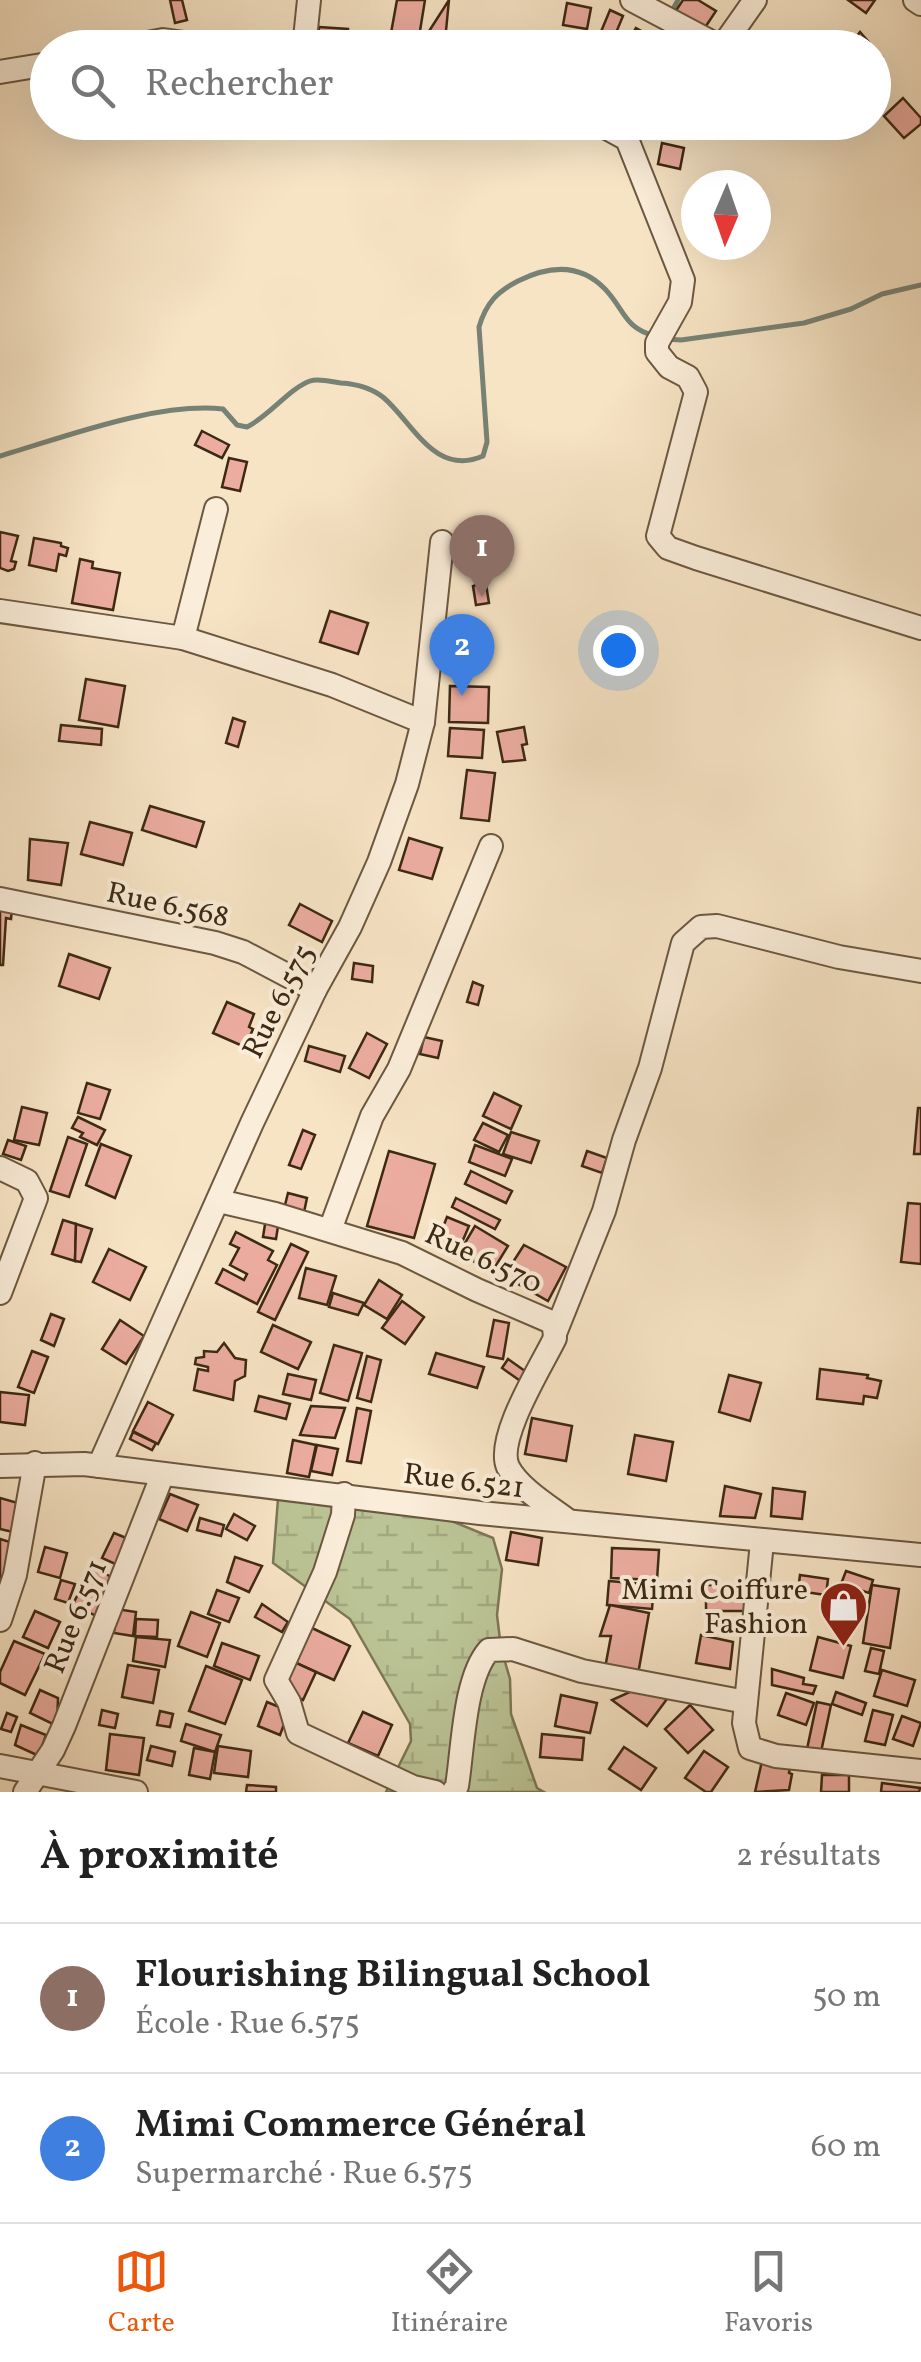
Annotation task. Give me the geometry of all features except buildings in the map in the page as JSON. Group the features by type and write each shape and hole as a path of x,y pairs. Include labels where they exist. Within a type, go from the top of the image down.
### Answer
{"street":[{"path":"306,30 309,0"},
{"path":"632,0 689,30"},
{"path":"734,30 755,0"},
{"path":"0,72 30,67"},
{"path":"627,140 682,280 680,302 657,343 657,352 669,366 688,376 696,392 658,536 668,548 696,558 921,628"},
{"path":"183,638 216,509"},
{"name":"Rue 6.575","path":"99,1466 252,1123 315,990 350,928 378,862 423,722 442,542"},
{"path":"0,611 183,638 332,685 423,722"},
{"path":"330,1230 372,1116 410,1044 491,846"},
{"name":"Rue 6.568","path":"0,899 244,952 315,990"},
{"path":"556,1332 604,1211 670,1001 681,950 691,934 701,927 717,926 840,957 921,971"},
{"path":"0,1168 27,1181 36,1198 0,1293"},
{"name":"Rue 6.570","path":"219,1201 402,1253 548,1320 556,1332 509,1432 505,1450 507,1466 518,1480 568,1521"},
{"path":"0,1620 16,1575 35,1463"},
{"name":"Rue 6.521","path":"0,1466 99,1466 480,1513 921,1555"},
{"name":"Rue 6.571","path":"31,1784 64,1726 162,1476"},
{"path":"344,1494 337,1538 276,1680 290,1702 298,1733 435,1792"},
{"path":"762,1542 746,1702 746,1742 758,1752 921,1772"},
{"path":"453,1792 470,1696 482,1658 489,1650 513,1648 582,1671 746,1702"},
{"path":"0,1766 31,1784 136,1792"}],"green space":[{"path":"278,1499 432,1513 493,1538 502,1569 497,1615 510,1679 511,1714 537,1788 544,1792 386,1792 411,1741 410,1724 350,1619 273,1563"}],"waterway":[{"path":"668,10 672,11 678,0"},
{"path":"0,456 111,423 169,411 223,409 237,425 247,427 295,390 317,380 353,384 374,392 426,444 451,459 466,461 483,456 487,442 479,327 485,311 504,289 541,272 563,269 585,274 605,289 631,323 655,336"},
{"path":"665,339 804,323 851,309 882,294 921,285"}],"place":[{"name":"Flourishing Bilingual School","path":"482,597"},
{"name":"Mimi Commerce Général","path":"462,696"},
{"name":"Mimi Coiffure Fashion","path":"843,1648"}]}
